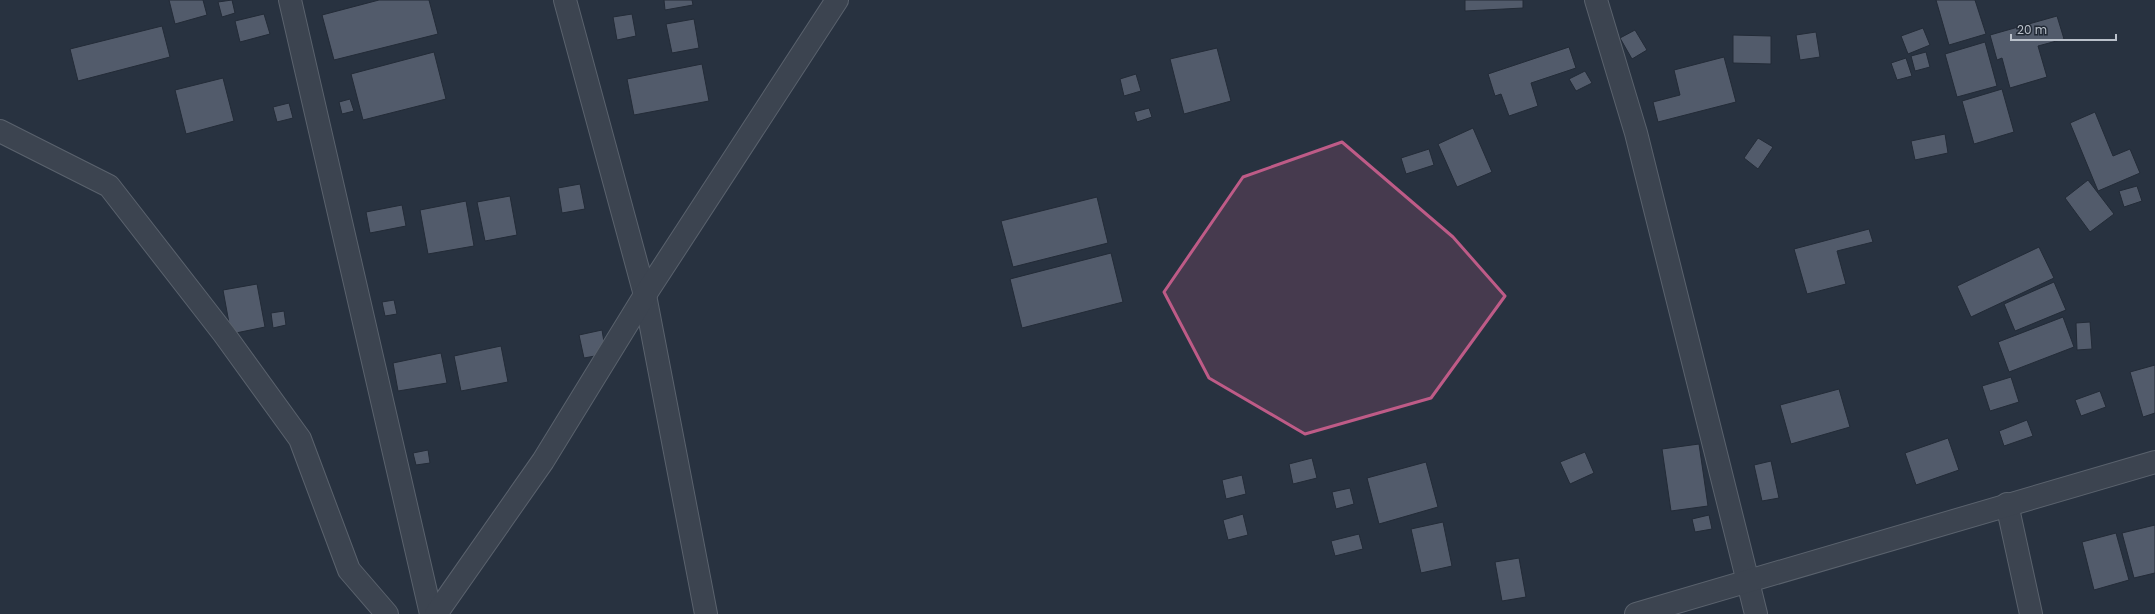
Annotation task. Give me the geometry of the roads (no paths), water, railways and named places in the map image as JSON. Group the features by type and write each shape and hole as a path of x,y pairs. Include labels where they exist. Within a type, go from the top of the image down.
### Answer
{"street":[{"path":"290,0 431,614"},
{"path":"565,0 645,295 706,614"},
{"path":"436,614 543,461 645,295 837,0"},
{"path":"1596,0 1636,133 1756,614"},
{"path":"0,131 109,186 224,334 300,439 349,570 387,614"},
{"path":"1636,614 2007,504 2155,462"},
{"path":"2007,504 2031,614"}]}
